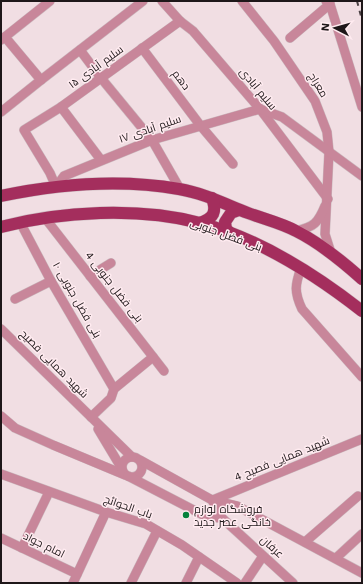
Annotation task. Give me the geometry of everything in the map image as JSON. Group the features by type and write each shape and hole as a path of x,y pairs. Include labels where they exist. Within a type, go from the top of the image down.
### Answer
{"main road":[{"path":"1,196 56,187 130,184 180,189 212,198 239,210 296,231 331,252 362,279"},
{"path":"200,223 211,218 213,214 214,204 212,198"},
{"path":"231,234 226,229 225,222 231,213 239,210"},
{"name":"بنی فضل جنوبی","path":"1,227 20,222 74,214 160,215 200,223 263,247 301,268 362,311"}],"street":[{"path":"41,80 3,39 50,1"},
{"path":"1,112 143,1"},
{"name":"سلیم آبادی","path":"162,1 180,21 193,31 260,109 328,199"},
{"name":"معراج","path":"242,1 274,41 315,101 327,132 329,152 328,199 325,234 331,252"},
{"path":"290,38 328,2 362,107"},
{"name":"سلیم آبادی ۱۵","path":"56,187 50,173 24,130 61,107 180,21"},
{"name":"دهم","path":"142,48 200,125 233,164"},
{"path":"80,50 152,140 180,189"},
{"path":"61,107 101,160"},
{"path":"260,109 282,117 362,176"},
{"name":"سلیم آبادی ۱۷","path":"56,187 64,176 152,140 260,109"},
{"name":"معراج","path":"296,231 309,228 319,220 328,199"},
{"name":"بنی فضل جنوبی 4","path":"46,218 164,371"},
{"name":"بنی فضل جنوبی ۱۰","path":"20,222 51,281 114,389"},
{"path":"90,276 111,263"},
{"path":"301,268 296,291 302,309 362,377"},
{"path":"15,298 51,281"},
{"name":"شهید همایی فصیح","path":"1,329 91,417 136,458 212,500"},
{"path":"91,417 111,398 114,389 153,357"},
{"path":"1,416 15,428 53,445 135,477 140,474 142,465 136,458 125,459 123,462 125,473"},
{"name":"شهید همایی فصیح","path":"91,417 125,473"},
{"name":"شهید همایی فصیح 4","path":"212,500 362,439"},
{"path":"125,473 207,517 222,518"},
{"name":"باب الحوائج","path":"1,474 106,512 146,524 182,545 237,583"},
{"path":"22,548 49,492"},
{"path":"305,542 358,496"},
{"path":"212,500 237,506 362,573"},
{"name":"عرفان","path":"212,500 222,518 293,583"},
{"path":"73,583 106,512"},
{"path":"131,583 157,530"},
{"path":"336,558 362,534"},
{"name":"امام جواد","path":"1,538 77,574"},
{"path":"245,583 263,556"},
{"path":"186,583 199,557"}],"railway":[{"path":"357,1 362,20"}],"place":[{"name":"فروشگاه لوازم خانگی عصر جدید","path":"186,515"}]}
